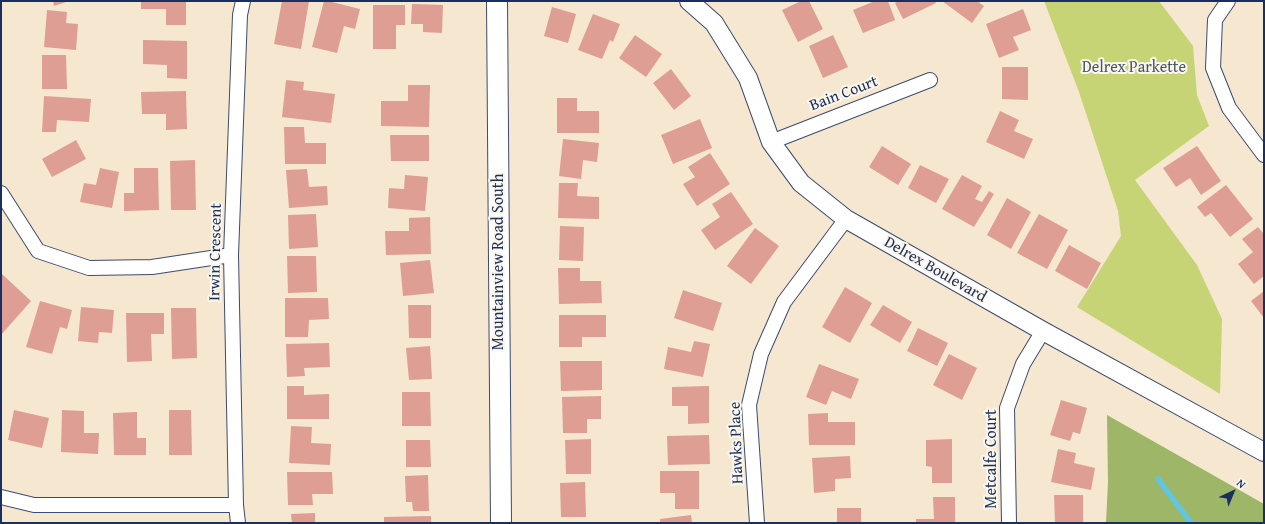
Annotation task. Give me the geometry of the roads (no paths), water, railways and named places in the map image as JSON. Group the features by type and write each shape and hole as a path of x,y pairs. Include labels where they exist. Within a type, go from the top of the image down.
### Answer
{"main road":[{"name":"Mountainview Road South","path":"497,1 500,523"}],"street":[{"name":"Irwin Crescent","path":"238,523 236,505 231,255 240,15 243,1"},
{"name":"Delrex Boulevard","path":"690,1 714,23 748,78 771,142 801,183 846,219 1043,331 1264,452"},
{"path":"1228,1 1215,20 1213,68 1229,108 1264,155"},
{"name":"Bain Court","path":"771,142 930,80"},
{"path":"1,193 38,251 89,268 152,267 231,255"},
{"name":"Hawks Place","path":"757,523 749,406 761,354 784,302 846,219"},
{"name":"Metcalfe Court","path":"1009,523 1007,408 1023,364 1043,331"},
{"path":"1,497 34,505 236,505"}],"waterway":[{"path":"1158,479 1191,523"}],"park label":[{"name":"Delrex Parkette","path":"1134,68"}]}
